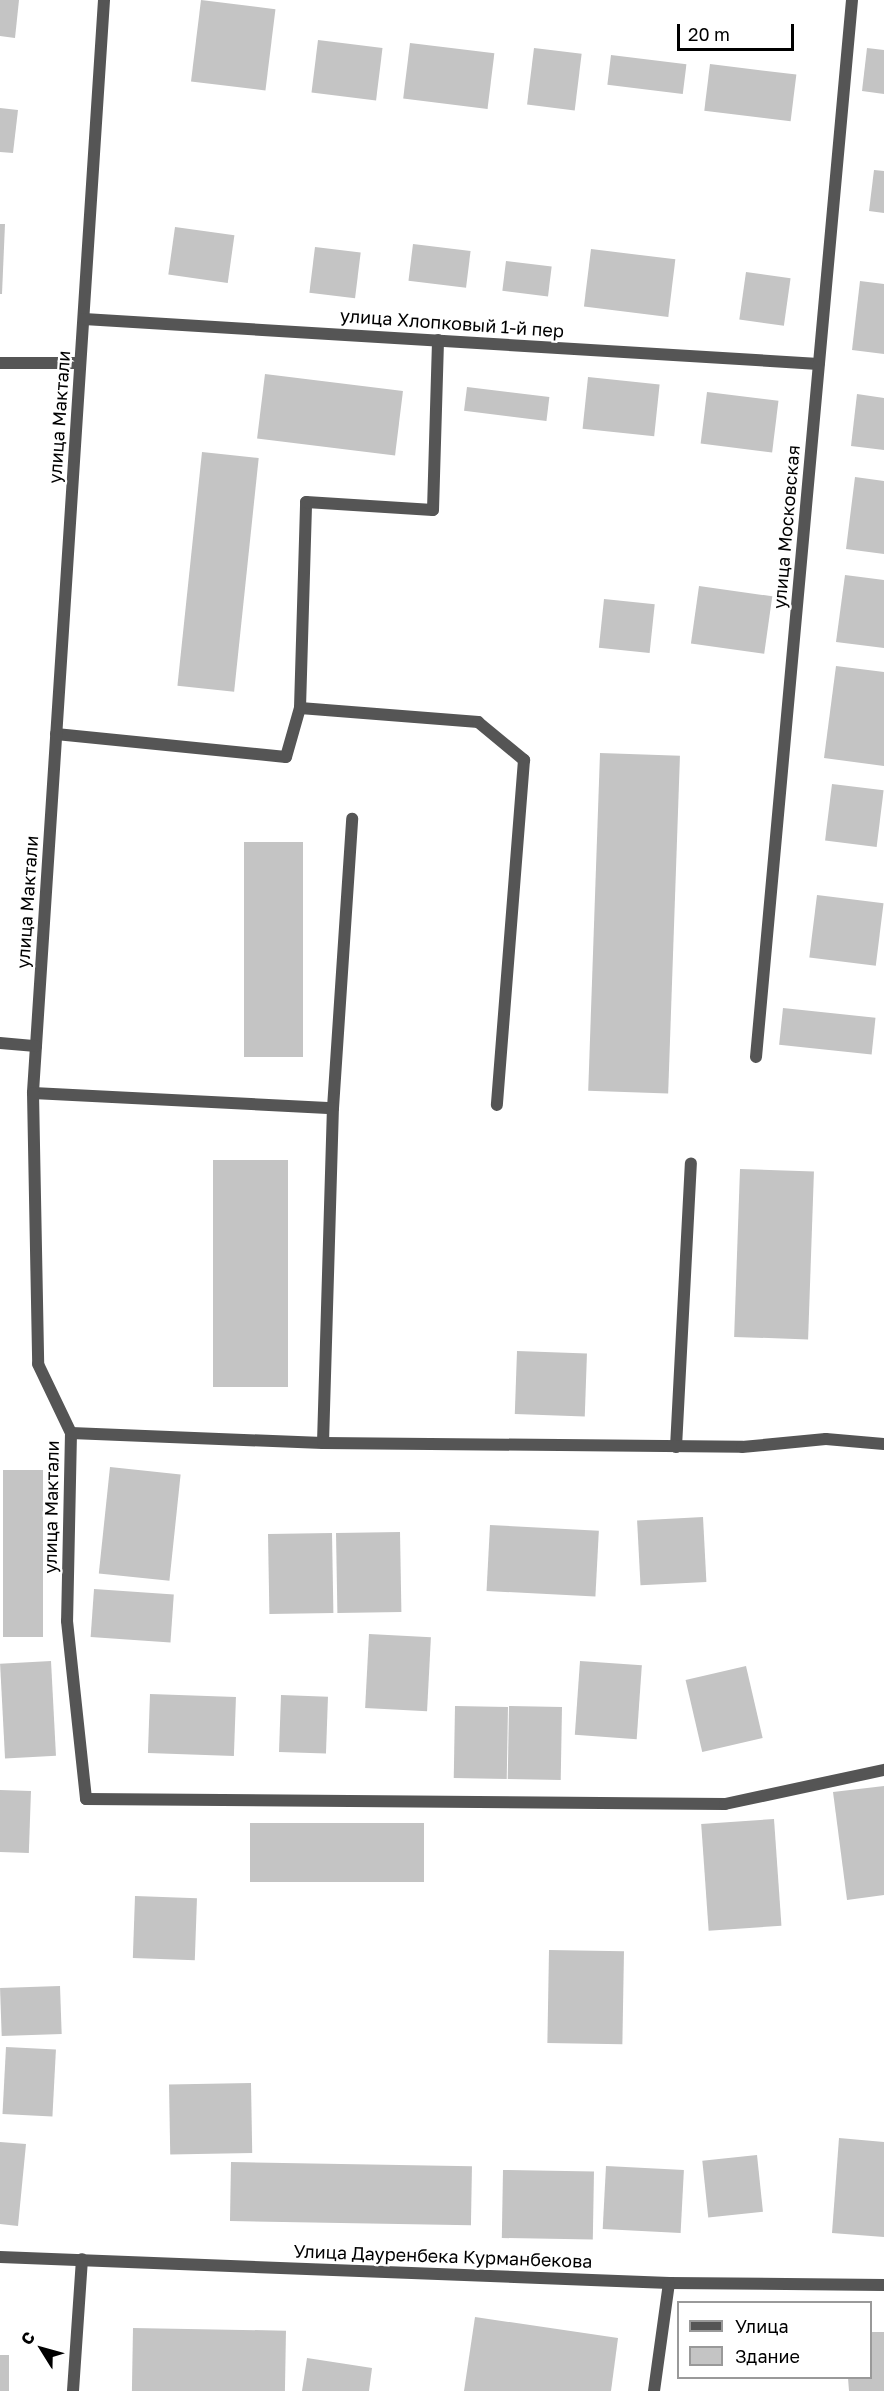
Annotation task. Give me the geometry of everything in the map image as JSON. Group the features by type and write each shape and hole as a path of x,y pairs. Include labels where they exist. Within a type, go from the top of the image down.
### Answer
{"street":[{"name":"улица Мактали","path":"104,0 33,1093 38,1364 71,1433 67,1622 86,1799 725,1804 884,1770"},
{"name":"улица Московская","path":"756,1057 852,0"},
{"name":"улица Хлопковый 1-й пер","path":"84,319 819,364"},
{"path":"56,734 286,757 300,708 306,502 433,510 438,340"},
{"path":"0,363 80,363"},
{"path":"300,708 478,722 524,760 497,1105"},
{"path":"323,1443 333,1108 352,819"},
{"path":"0,1043 36,1046"},
{"path":"33,1093 333,1108"},
{"path":"676,1447 691,1163"},
{"path":"71,1433 323,1443 676,1447 826,1439 884,1443"},
{"name":"Улица Дауренбека Курманбекова","path":"0,2257 669,2283 884,2285"},
{"path":"73,2391 82,2259"},
{"path":"654,2391 669,2283"}],"building":[{"path":"0,0 19,0 15,38 0,36"},
{"path":"201,0 275,9 265,91 191,81"},
{"path":"318,40 383,48 376,101 312,93"},
{"path":"410,43 494,53 488,109 403,99"},
{"path":"534,48 582,54 575,110 527,105"},
{"path":"867,48 884,50 884,94 862,91"},
{"path":"611,55 686,64 683,94 607,85"},
{"path":"710,64 796,75 791,121 704,111"},
{"path":"0,108 18,110 13,153 0,152"},
{"path":"874,170 884,171 884,213 869,211"},
{"path":"0,224 5,224 2,294 0,294"},
{"path":"175,227 234,235 228,283 168,275"},
{"path":"413,244 471,251 466,288 408,281"},
{"path":"315,247 361,253 355,298 309,293"},
{"path":"591,249 675,259 668,317 584,307"},
{"path":"506,261 552,267 548,296 502,291"},
{"path":"746,272 791,278 784,326 739,320"},
{"path":"860,281 884,284 884,354 852,350"},
{"path":"265,374 403,391 395,455 257,439"},
{"path":"588,377 660,385 654,436 583,429"},
{"path":"467,387 549,397 546,421 464,411"},
{"path":"707,392 778,401 772,452 701,444"},
{"path":"857,394 884,398 884,450 851,446"},
{"path":"202,452 259,458 234,692 177,686"},
{"path":"855,477 884,481 884,554 846,549"},
{"path":"845,575 884,580 884,648 836,642"},
{"path":"699,586 772,596 764,654 691,643"},
{"path":"604,599 655,604 650,653 599,648"},
{"path":"836,666 884,672 884,766 824,758"},
{"path":"600,753 680,756 668,1094 588,1091"},
{"path":"832,784 884,790 877,847 825,841"},
{"path":"244,842 303,842 303,1057 244,1057"},
{"path":"817,895 884,903 876,966 809,958"},
{"path":"783,1008 875,1018 872,1055 779,1045"},
{"path":"213,1160 288,1160 288,1387 213,1387"},
{"path":"740,1169 814,1172 808,1339 734,1337"},
{"path":"517,1351 587,1353 585,1416 515,1414"},
{"path":"110,1467 181,1474 169,1581 99,1573"},
{"path":"3,1470 43,1470 43,1637 3,1637"},
{"path":"703,1517 706,1582 640,1585 637,1520"},
{"path":"490,1525 599,1531 595,1597 487,1591"},
{"path":"400,1532 401,1612 337,1613 336,1533"},
{"path":"332,1533 333,1613 269,1614 268,1534"},
{"path":"94,1589 174,1595 170,1642 91,1637"},
{"path":"369,1634 431,1637 427,1711 365,1708"},
{"path":"51,1661 56,1756 5,1759 0,1664"},
{"path":"580,1661 642,1665 637,1739 575,1735"},
{"path":"746,1666 763,1738 702,1752 686,1680"},
{"path":"150,1694 236,1697 234,1756 148,1753"},
{"path":"281,1695 328,1697 326,1754 279,1752"},
{"path":"455,1706 508,1707 507,1779 454,1778"},
{"path":"509,1706 562,1707 561,1780 508,1779"},
{"path":"884,1786 884,1895 847,1900 833,1792"},
{"path":"0,1790 31,1791 29,1853 0,1852"},
{"path":"774,1819 781,1926 709,1931 701,1824"},
{"path":"250,1823 424,1823 424,1882 250,1882"},
{"path":"135,1896 197,1898 195,1960 133,1958"},
{"path":"549,1950 624,1951 622,2044 547,2043"},
{"path":"60,1986 62,2034 2,2036 0,1988"},
{"path":"6,2047 56,2050 52,2117 2,2114"},
{"path":"251,2083 252,2153 170,2154 169,2084"},
{"path":"839,2138 884,2142 884,2237 832,2233"},
{"path":"0,2142 26,2144 18,2226 0,2224"},
{"path":"757,2155 763,2212 708,2217 702,2161"},
{"path":"231,2162 472,2166 471,2225 230,2221"},
{"path":"606,2166 684,2170 681,2233 603,2229"},
{"path":"503,2170 594,2172 593,2240 502,2238"},
{"path":"475,2317 618,2338 611,2391 464,2391"},
{"path":"133,2328 286,2331 285,2391 132,2391"},
{"path":"872,2332 884,2332 884,2391 849,2391 848,2379 872,2379"},
{"path":"0,2355 9,2355 9,2391 0,2391"},
{"path":"307,2358 372,2368 369,2391 302,2391"}]}
